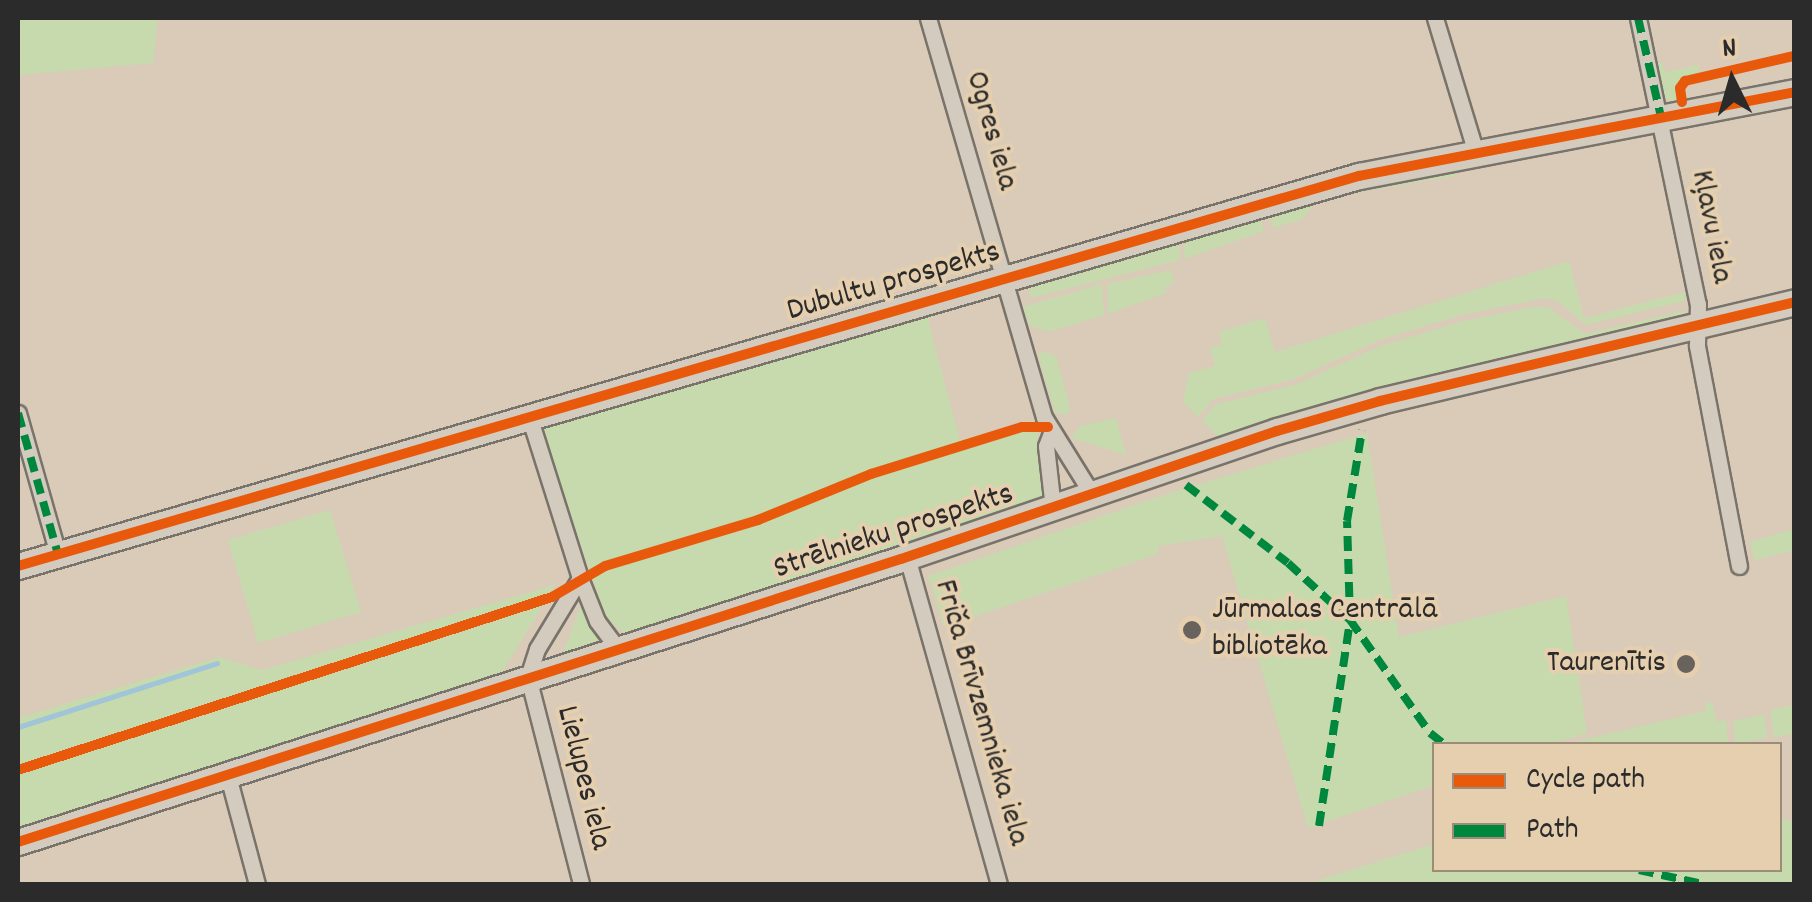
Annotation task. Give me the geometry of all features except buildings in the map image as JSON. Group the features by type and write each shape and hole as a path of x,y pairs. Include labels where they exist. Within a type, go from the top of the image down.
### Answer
{"main road":[{"name":"Dubultu prospekts","path":"18,566 1360,176 1662,121 1794,92"},
{"name":"Strēlnieku prospekts","path":"18,842 907,557 1230,446 1380,401 1794,302"}],"street":[{"name":"Ogres iela","path":"928,18 1001,278 1050,433 1062,443 1092,494"},
{"path":"1435,18 1476,156"},
{"name":"Kļavu iela","path":"1638,18 1698,304 1697,324 1738,566"},
{"path":"18,413 58,554"},
{"path":"529,416 580,578 597,621 617,648"},
{"name":"Ogres iela","path":"1050,433 1046,446 1053,508"},
{"name":"Friča Brīvzemnieka iela","path":"907,557 999,884"},
{"name":"Lielupes iela","path":"580,578 537,649 528,677 580,884"},
{"path":"228,776 257,884"}],"green space":[{"path":"18,18 158,18 153,63 18,75"},
{"path":"1662,62 1665,72 1698,65 1700,72 1680,80 1677,101 1671,103 1662,93 1658,75 1656,63"},
{"path":"1457,168 1455,176 1318,199 1302,219 1273,228 1268,210 1315,196"},
{"path":"1259,212 1264,231 1184,259 1184,235"},
{"path":"1179,236 1180,260 1031,298 1026,280"},
{"path":"1569,261 1584,318 1685,292 1684,301 1586,325 1557,301 1544,298 1461,315 1380,340 1294,379 1213,399 1198,417 1183,402 1189,373 1215,366 1210,348 1222,344 1219,332 1265,318 1275,352"},
{"path":"1171,270 1175,283 1165,287 1166,293 1108,314 1107,284"},
{"path":"1102,284 1104,315 1048,332 1029,325 1023,307"},
{"path":"1548,307 1585,334 1684,311 1680,319 1221,439 1202,421 1216,404 1295,385 1381,346 1463,321"},
{"path":"941,310 928,320 960,440 1031,421 1037,431 1045,492 1038,505 629,637 605,617 543,432 553,420"},
{"path":"1043,351 1056,356 1070,407 1067,415 1055,412 1038,356"},
{"path":"1116,418 1126,455 1071,438 1080,426"},
{"path":"1367,433 1399,637 1566,596 1587,733 1558,742 1432,742 1432,786 1308,828 1222,536 1157,546 1158,554 944,627 928,576 1173,492"},
{"path":"330,510 361,612 258,643 228,540"},
{"path":"1794,529 1794,550 1755,560 1750,542"},
{"path":"555,585 501,674 18,829 18,718 219,657 262,670"},
{"path":"584,607 601,639 563,654 579,610"},
{"path":"1712,702 1717,722 1726,720 1728,742 1574,742 1706,711 1705,704"},
{"path":"1794,705 1794,733 1774,738 1770,710"},
{"path":"1764,714 1767,738 1735,742 1733,721"},
{"path":"1782,819 1794,822 1794,884 1306,884 1432,845 1432,872 1782,872"}],"waterway":[{"path":"18,727 217,663"}],"marked path":[{"path":"1638,18 1662,121"},
{"path":"18,413 58,554"},
{"path":"1319,826 1350,620 1347,521 1362,430"},
{"path":"1186,485 1288,563 1350,620 1430,733 1441,742"},
{"path":"1648,872 1703,884"}],"cycle path":[{"path":"1682,102 1680,88 1685,81 1794,56"},
{"path":"18,566 1359,176 1794,92"},
{"path":"18,842 901,559 1277,431 1380,401 1794,302"},
{"path":"18,770 552,597 605,566 758,520 871,474 1022,427 1048,427"}],"place":[{"name":"Jūrmalas Centrālā bibliotēka","path":"1192,630"},
{"name":"Taurenītis","path":"1686,664"}]}
